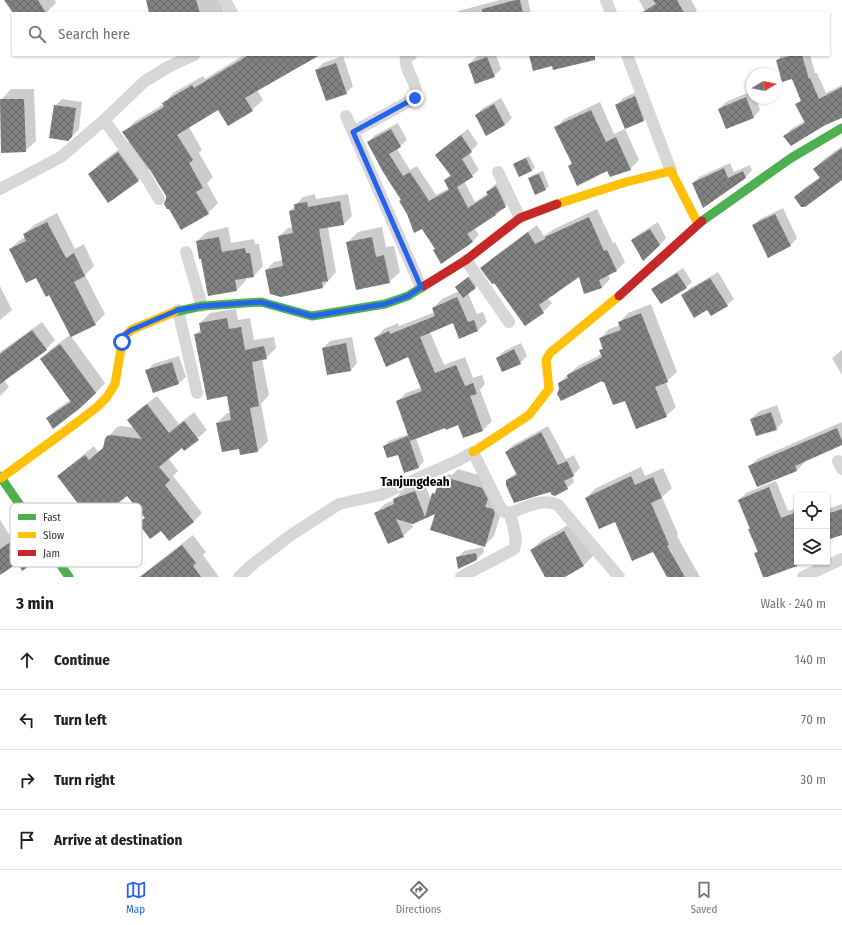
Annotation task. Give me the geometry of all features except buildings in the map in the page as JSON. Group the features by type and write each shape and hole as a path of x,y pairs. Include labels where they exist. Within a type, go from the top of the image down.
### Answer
{"street":[{"path":"225,0 231,12"},
{"path":"606,0 611,12"},
{"path":"0,189 61,157 146,81 168,67 192,56"},
{"path":"353,132 415,98 416,89 405,62 406,56"},
{"path":"627,56 671,171 698,224"},
{"path":"346,116 421,287"},
{"path":"104,120 144,174 159,199"},
{"path":"239,577 253,564 291,535 339,504 387,493 457,461 529,415 549,389 546,360 550,353 632,285 698,224 791,158 842,128"},
{"path":"19,503 1,477 87,416 110,393 117,379 119,356 124,335 131,330 178,310 202,306 261,302 312,316 385,304 408,296 466,260 520,218 626,182 671,171"},
{"path":"498,172 520,218"},
{"path":"186,252 202,306"},
{"path":"466,260 509,322"},
{"path":"178,310 197,393"},
{"path":"473,452 499,505 504,512 510,513 542,502 552,502 558,505 619,577"},
{"path":"461,577 514,549 516,540 510,513"},
{"path":"803,577 842,559"},
{"path":"62,567 69,577"}],"traffic: fast":[{"path":"702,221 791,158 842,128"},
{"path":"174,312 202,306 261,302 312,316 385,304 408,296 424,286"},
{"path":"0,476 18,503"},
{"path":"62,567 69,577"}],"traffic: slow":[{"path":"557,204 626,182 671,171 698,224"},
{"path":"473,452 529,415 549,389 546,360 550,353 619,296"},
{"path":"1,478 79,421 107,397 115,384 122,343 125,336 131,330 174,312"}],"traffic: jam":[{"path":"424,286 466,260 520,218 557,204"},
{"path":"619,296 702,221"}],"district":[{"name":"Tanjungdeah","path":"415,481"}],"route":[{"path":"122,342 124,335 131,330 178,310 202,306 261,302 312,316 385,304 408,296 421,287 353,132 415,98"}]}
